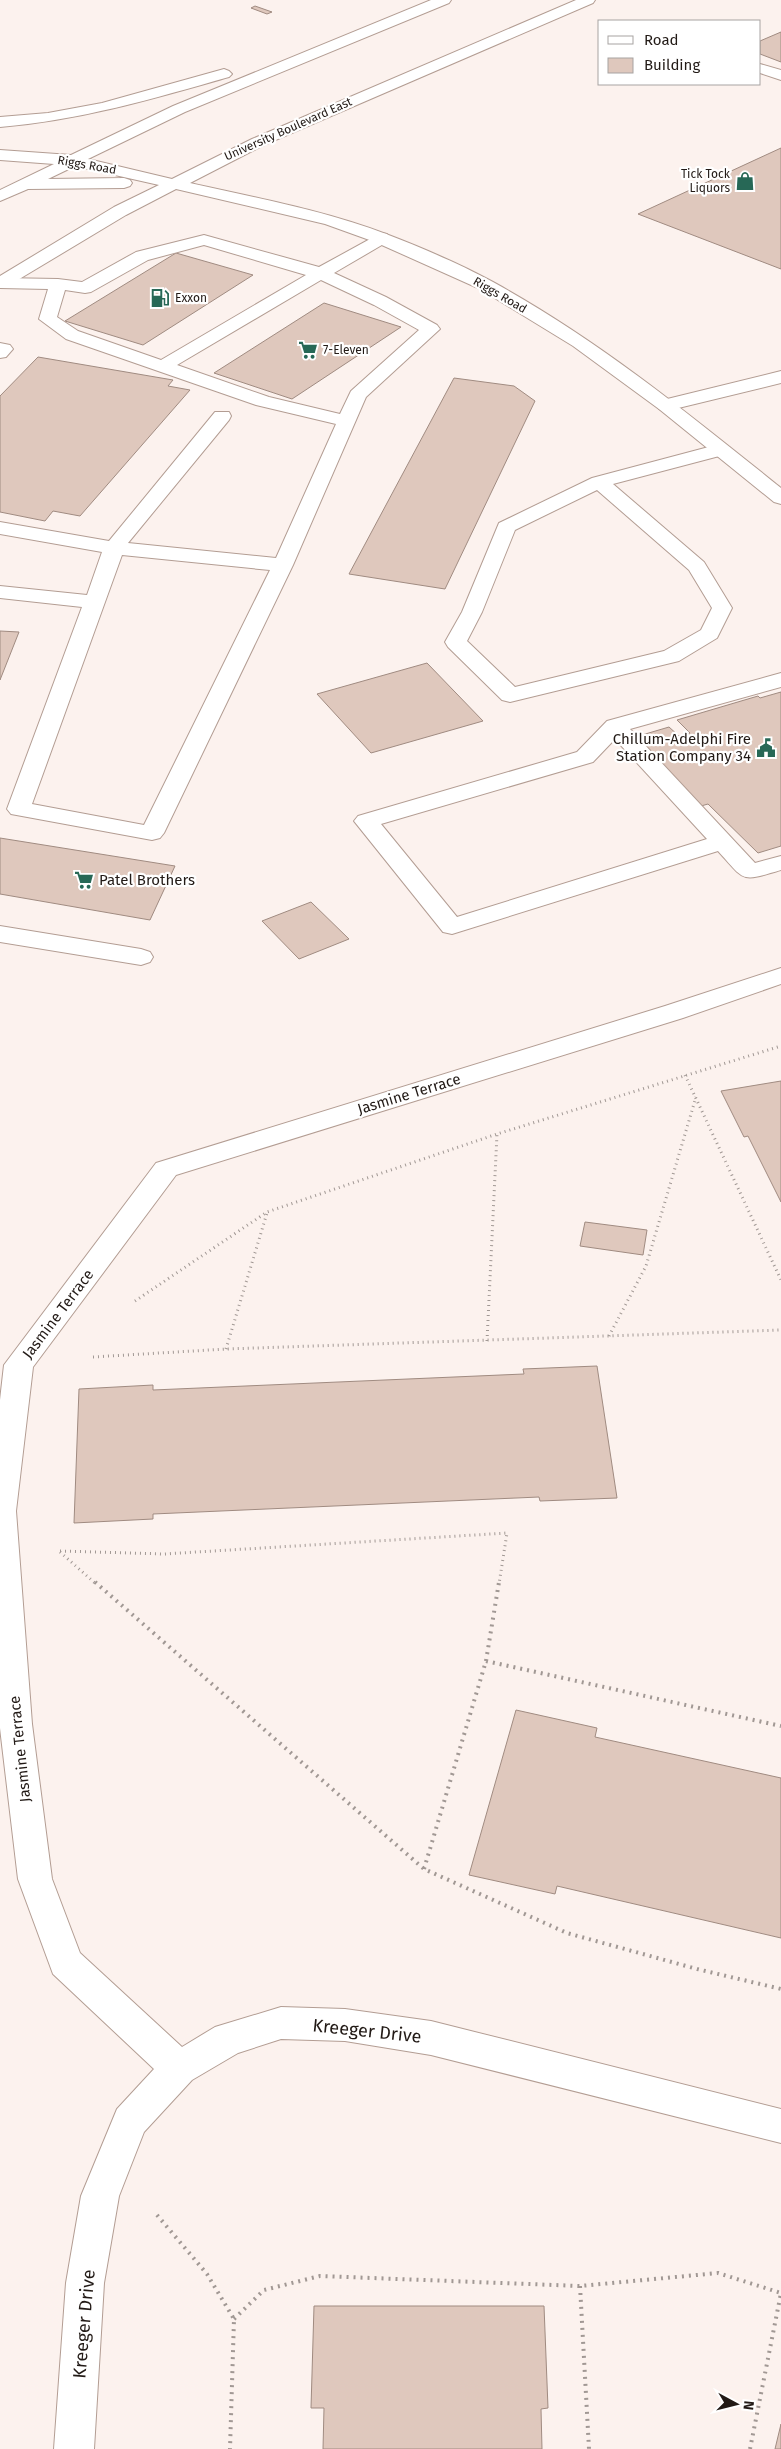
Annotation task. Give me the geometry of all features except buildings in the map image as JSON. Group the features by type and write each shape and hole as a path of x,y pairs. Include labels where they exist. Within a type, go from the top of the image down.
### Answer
{"main road":[{"path":"0,196 179,109 444,0"},
{"name":"University Boulevard East","path":"0,283 105,220 173,183 300,122 588,0"},
{"path":"0,122 48,118 104,107 338,42"},
{"path":"761,68 781,75"},
{"name":"Riggs Road","path":"0,155 71,160 330,220 381,238 486,284 579,342 666,405 781,498"},
{"name":"Riggs Road","path":"0,183 173,183"},
{"path":"161,367 381,238"},
{"path":"0,283 58,284 84,288 142,256 204,240 320,273 380,300 431,329 358,395 282,565 152,833 19,809 114,548 222,416"},
{"path":"58,284 48,319 72,335 263,402 347,421"},
{"path":"0,348 4,349 0,353"},
{"path":"666,405 781,377"},
{"path":"599,482 697,566 722,608 710,634 671,656 510,694 456,642 472,612 506,527 599,482 720,450"},
{"path":"0,528 114,548 282,565"},
{"path":"0,592 94,602"},
{"path":"723,842 452,927 366,821 585,757 615,726 781,680"},
{"path":"615,726 750,872 781,863"},
{"path":"0,934 141,957"},
{"name":"Jasmine Terrace","path":"178,2068 66,1964 35,1879 16,1724 1,1511 19,1365 166,1169 674,1012 781,976"},
{"name":"Kreeger Drive","path":"74,2449 85,2283 100,2196 130,2121 178,2068 228,2039 282,2023 345,2025 431,2038 781,2126"}],"path":[{"path":"132,1303 267,1212 497,1134 781,1046"},
{"path":"686,1075 781,1280"},
{"path":"608,1336 646,1266 696,1097"},
{"path":"487,1341 497,1134"},
{"path":"226,1349 267,1212"},
{"path":"92,1357 226,1349 781,1330"},
{"path":"86,1364 92,1357 95,1349"},
{"path":"59,1550 164,1554 507,1532 486,1662 424,1869"},
{"path":"57,1542 59,1550 424,1869 567,1932 697,1969 781,1989"},
{"path":"486,1662 781,1726"},
{"path":"114,2163 207,2274 234,2319 230,2449"},
{"path":"234,2319 264,2290 320,2276 580,2286 718,2273 781,2293 750,2449"},
{"path":"580,2286 589,2449"}],"place":[{"name":"Tick Tock Liquors","path":"745,181"},
{"name":"Exxon","path":"160,298"},
{"name":"7-Eleven","path":"308,350"},
{"name":"Chillum-Adelphi Fire Station Company 34","path":"766,748"},
{"name":"Patel Brothers","path":"84,880"}]}
